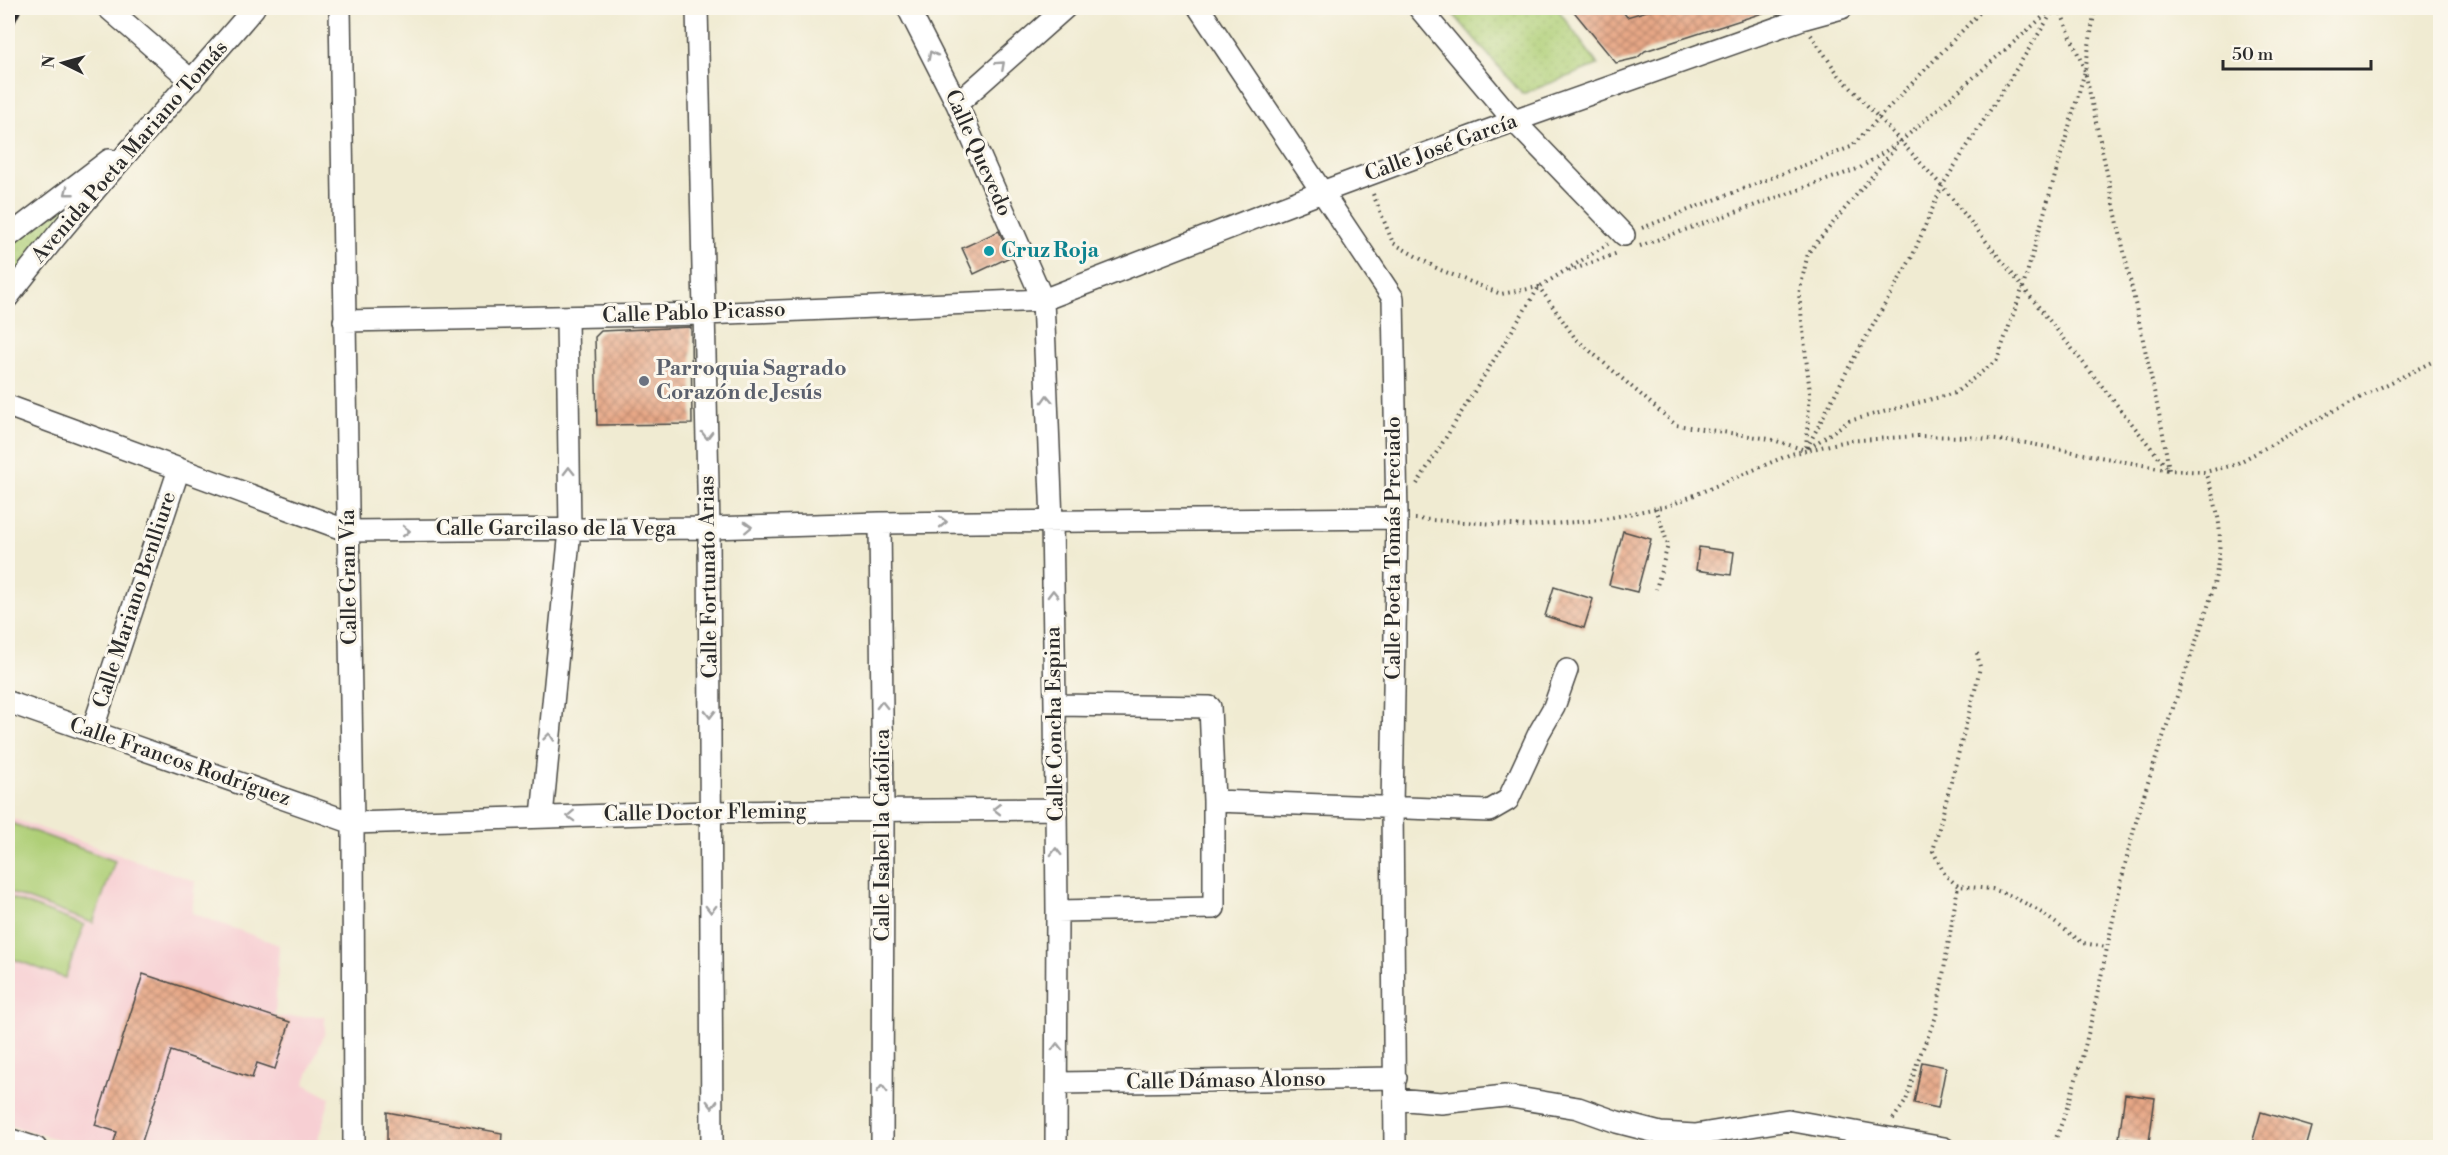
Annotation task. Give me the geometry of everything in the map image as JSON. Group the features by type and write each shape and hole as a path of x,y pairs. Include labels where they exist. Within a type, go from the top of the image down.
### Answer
{"street":[{"path":"108,8 192,81"},
{"name":"Avenida Poeta Mariano Tomás","path":"8,297 146,129 192,81 254,8"},
{"name":"Calle Gran Vía","path":"340,8 353,822 354,1148"},
{"name":"Calle Fortunato Arias","path":"697,8 709,528 712,1148"},
{"name":"Calle Quevedo","path":"908,8 957,104 1043,300"},
{"path":"957,104 1065,8"},
{"name":"Calle Poeta Tomás Preciado","path":"1199,8 1393,298 1397,518 1392,807 1395,1148"},
{"path":"1419,8 1514,121 1628,244"},
{"name":"Calle José García","path":"1043,300 1797,13 1842,8"},
{"path":"8,237 93,173 146,129"},
{"name":"Calle Pablo Picasso","path":"344,321 704,314 1043,300"},
{"name":"Calle Concha Espina","path":"1043,300 1052,521 1055,705 1058,911 1056,1148"},
{"path":"542,816 570,530 567,317"},
{"path":"8,406 348,531"},
{"name":"Calle Mariano Benlliure","path":"92,731 179,470"},
{"name":"Calle Garcilaso de la Vega","path":"348,531 1397,518"},
{"name":"Calle Isabel la Católica","path":"880,523 883,809 882,1148"},
{"path":"1214,801 1489,811 1508,800 1539,733 1554,707 1567,670"},
{"name":"Calle Francos Rodríguez","path":"8,702 353,822"},
{"path":"1055,705 1210,707 1214,801 1214,908 1058,911"},
{"name":"Calle Doctor Fleming","path":"353,822 710,812 1056,809"},
{"name":"Calle Dámaso Alonso","path":"1057,1083 1396,1088 1441,1103 1505,1096 1578,1108 1617,1122 1660,1133 1695,1135 1788,1120 1944,1148"},
{"path":"8,1139 36,1148"}],"path":[{"path":"1366,176 1393,243 1438,269 1501,294 1539,287 1560,274 1851,147 1984,8"},
{"path":"2056,8 2085,71 2162,428 2169,470"},
{"path":"1560,274 1628,244 1860,168 1900,141 2056,8"},
{"path":"1806,450 1849,367 1912,257 1942,186 2056,8"},
{"path":"1806,450 1849,421 1955,393 1997,360 2024,287 2085,71 2095,8"},
{"path":"1797,13 1838,74 1942,186 2169,470"},
{"path":"1806,450 1810,393 1799,294 1808,253 1900,141"},
{"path":"1539,287 1575,338 1676,425 1770,439 1806,450"},
{"path":"1415,488 1539,287"},
{"path":"1397,518 1527,526 1600,520 1671,505 1736,476 1806,450 1847,441 1917,436 1968,437 2026,443 2169,470 2205,472 2234,465 2331,412 2440,358"},
{"path":"2052,1148 2065,1117 2074,1084 2124,865 2140,807 2207,606 2218,563 2221,524 2205,472"},
{"path":"1656,508 1668,545 1656,589"},
{"path":"1977,652 1980,667 1976,686 1933,851 1945,875 1958,886 1992,889 2012,896 2039,911 2083,943 2107,947"},
{"path":"1896,1139 1888,1124 1900,1112 1906,1101 1918,1060 1936,1017 1958,886"}],"shaded area":[{"path":"8,817 195,881 192,913 279,945 275,1017 325,1016 325,1033 304,1084 330,1098 316,1147 84,1147 8,1125"}],"green space":[{"path":"1448,8 1557,8 1598,65 1522,94"},
{"path":"93,173 8,297 8,237"},
{"path":"8,822 115,861 93,923 8,892"},
{"path":"8,897 84,925 65,978 8,957"}],"building":[{"path":"1571,8 1620,8 1627,17 1657,8 1769,8 1769,11 1645,51 1637,58 1616,63"},
{"name":"Cruz Roja","path":"999,231 1010,257 974,274 962,248"},
{"name":"Parroquia Sagrado Corazón de Jesús","path":"691,327 692,424 597,425 595,337 601,331"},
{"path":"1623,531 1651,539 1637,592 1609,585"},
{"path":"1699,547 1734,552 1731,575 1696,570"},
{"path":"1554,587 1593,599 1584,628 1545,616"},
{"path":"143,974 290,1022 275,1069 257,1063 252,1078 171,1051 140,1148 112,1148 117,1132 95,1125"},
{"path":"1922,1062 1946,1067 1938,1108 1914,1103"},
{"path":"2125,1094 2155,1098 2149,1142 2119,1138"},
{"path":"387,1112 502,1133 501,1148 387,1148"},
{"path":"2261,1112 2312,1127 2306,1148 2267,1148 2252,1143"}],"railway":[{"path":"8,33 20,8"}],"place":[{"name":"Cruz Roja","path":"989,251"},
{"name":"Parroquia Sagrado Corazón de Jesús","path":"644,381"}]}
